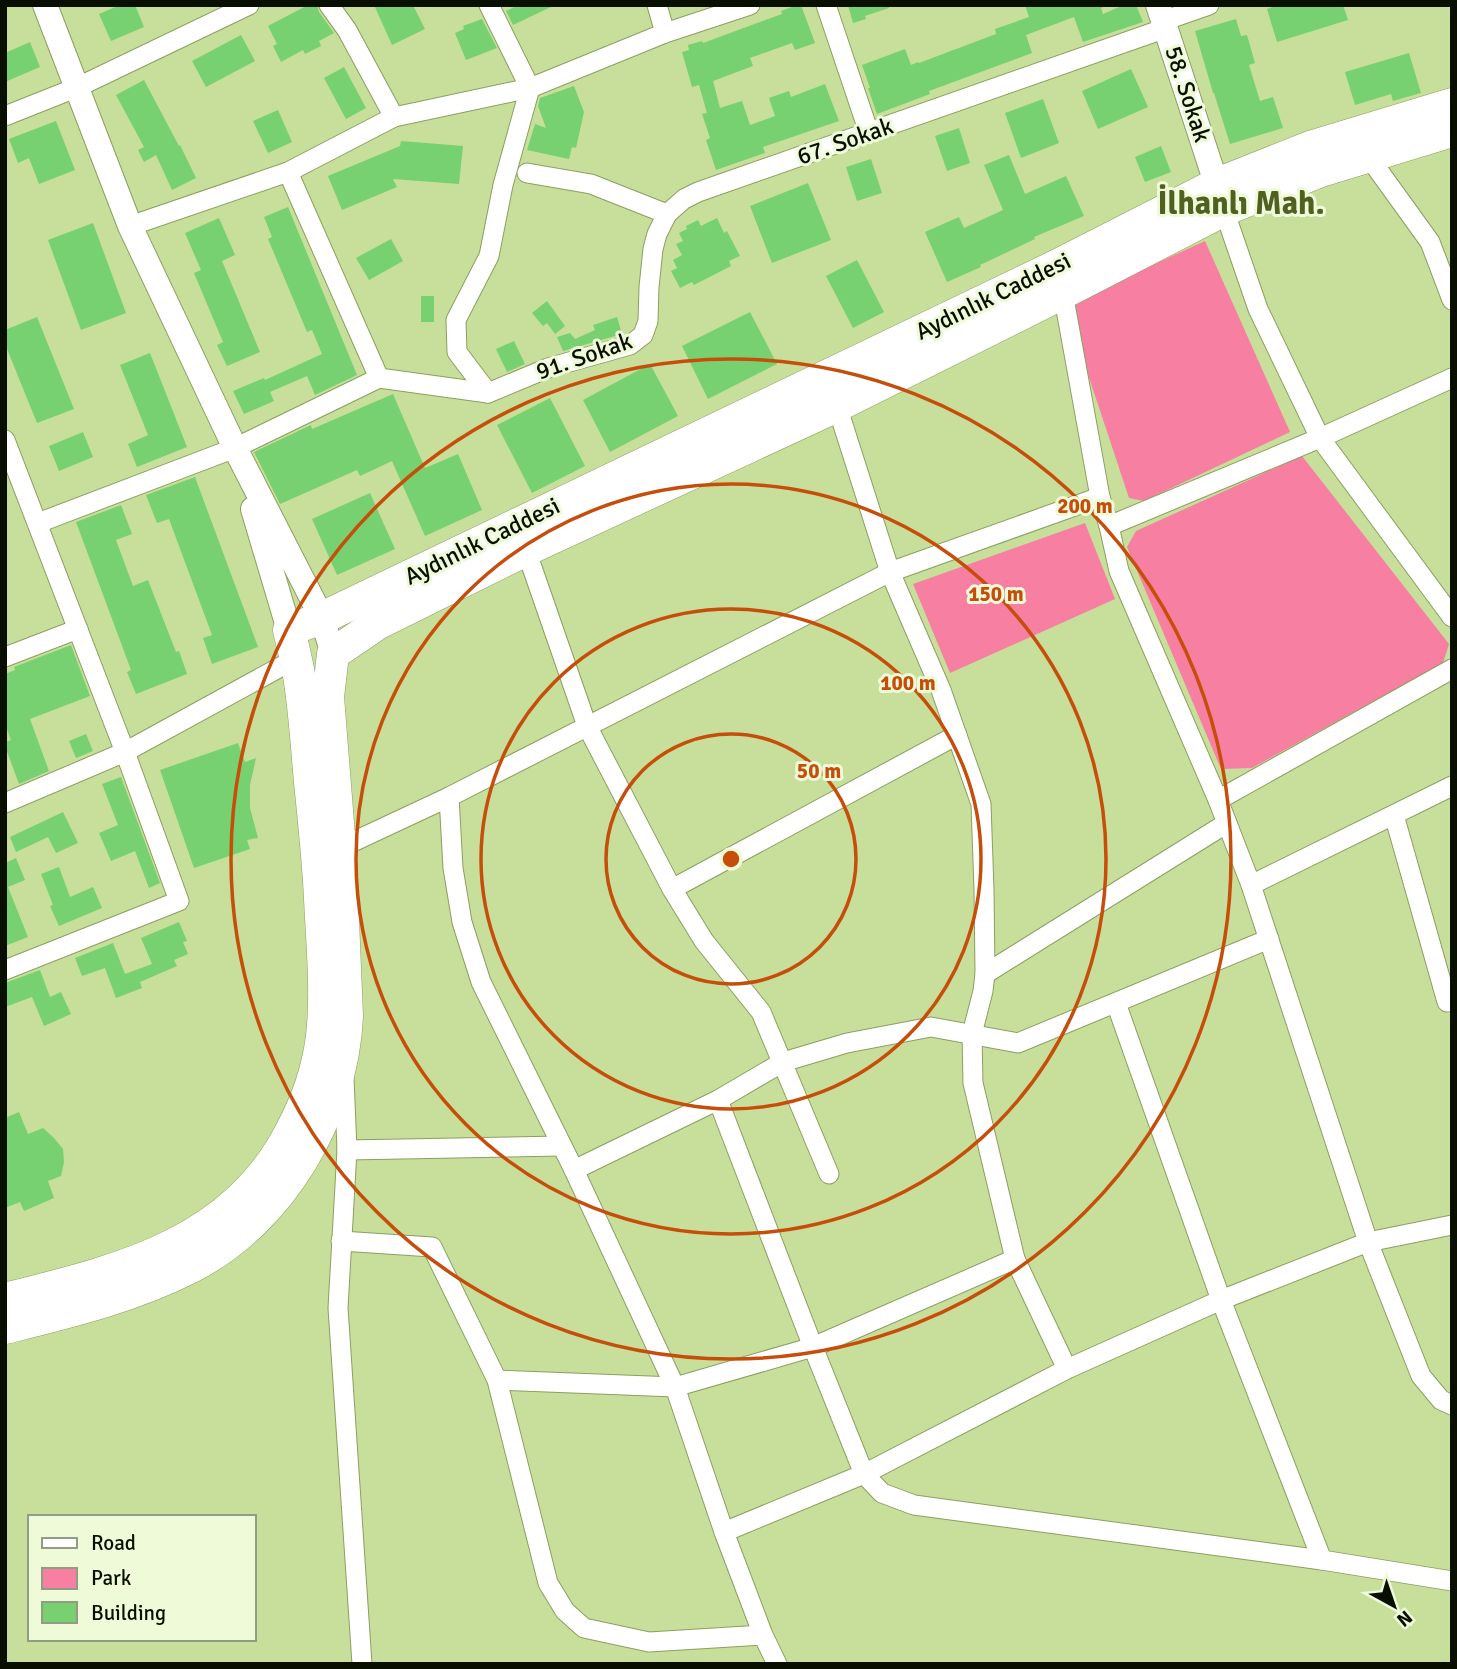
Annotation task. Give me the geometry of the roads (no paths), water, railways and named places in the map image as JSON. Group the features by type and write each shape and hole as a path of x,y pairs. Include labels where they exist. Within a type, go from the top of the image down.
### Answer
{"main road":[{"name":"Aydınlık Caddesi","path":"294,654 333,654 377,624 526,550 837,406 1063,293 1221,197 1310,148 1452,104"},
{"name":"Aydınlık Caddesi","path":"294,654 322,618 1056,266 1221,197 1321,171 1452,131"},
{"path":"5,1299 114,1270 171,1247 194,1234 246,1194 283,1147 298,1117 317,1066 322,1038 324,985 318,873 294,654"},
{"path":"5,1328 101,1303 143,1289 195,1265 231,1241 270,1203 293,1174 314,1140 330,1105 343,1056 347,1016 340,848 328,697 333,654"}],"street":[{"path":"45,5 130,226 235,448 322,618 333,654"},
{"path":"5,116 78,88 249,5"},
{"path":"329,5 347,30 394,117"},
{"path":"488,393 457,352 456,320 489,256 503,185 530,88 489,5"},
{"path":"657,5 665,33"},
{"path":"130,226 288,172 394,117 530,88 665,33 750,5"},
{"path":"826,5 869,133"},
{"name":"67. Sokak","path":"667,215 698,192 869,133 1162,18 1209,5"},
{"name":"58. Sokak","path":"1162,18 1221,197"},
{"path":"1368,156 1430,242 1452,300"},
{"path":"288,172 379,378"},
{"path":"527,173 591,184 667,215"},
{"path":"1221,197 1258,309 1320,438 1452,617"},
{"name":"91. Sokak","path":"488,393 548,368 608,352 638,340 646,330 652,258 657,234 667,215"},
{"path":"1063,293 1100,497 1119,571 1218,800 1251,886 1368,1242 1421,1376 1441,1400 1452,1405"},
{"path":"38,523 235,448 379,378 488,393"},
{"path":"1109,526 1320,438 1452,378"},
{"path":"837,406 890,572 941,691 981,804 985,974 972,1034 973,1083 1015,1259 1067,1369"},
{"path":"5,440 179,901 5,970"},
{"path":"5,803 125,752 294,654 235,448"},
{"path":"340,848 449,797 890,572 1100,497"},
{"path":"526,550 587,726 672,889 704,940 761,1013 829,1174"},
{"path":"5,657 78,629"},
{"path":"1218,800 1452,669"},
{"path":"672,889 957,734"},
{"path":"1251,886 1452,786"},
{"path":"449,797 453,868 462,922 481,982 574,1170 675,1387 724,1532 763,1635 777,1664"},
{"path":"1394,815 1447,1002"},
{"path":"985,974 1227,824"},
{"path":"574,1170 718,1100 783,1062 847,1043 931,1027 1018,1043 1269,939"},
{"path":"1116,1003 1222,1300 1322,1560"},
{"path":"343,1056 347,1150 338,1308 362,1664"},
{"path":"718,1100 864,1474 882,1493 914,1505 1322,1560 1452,1581"},
{"path":"347,1150 562,1146"},
{"path":"724,1532 864,1474 1067,1369 1222,1300 1368,1242 1452,1225"},
{"path":"341,1241 432,1247 496,1380 548,1583 565,1611 584,1628 649,1642 763,1635"},
{"path":"496,1380 675,1387 813,1347 1015,1259"}],"district":[{"name":"İlhanlı Mah.","path":"1241,203"}]}
